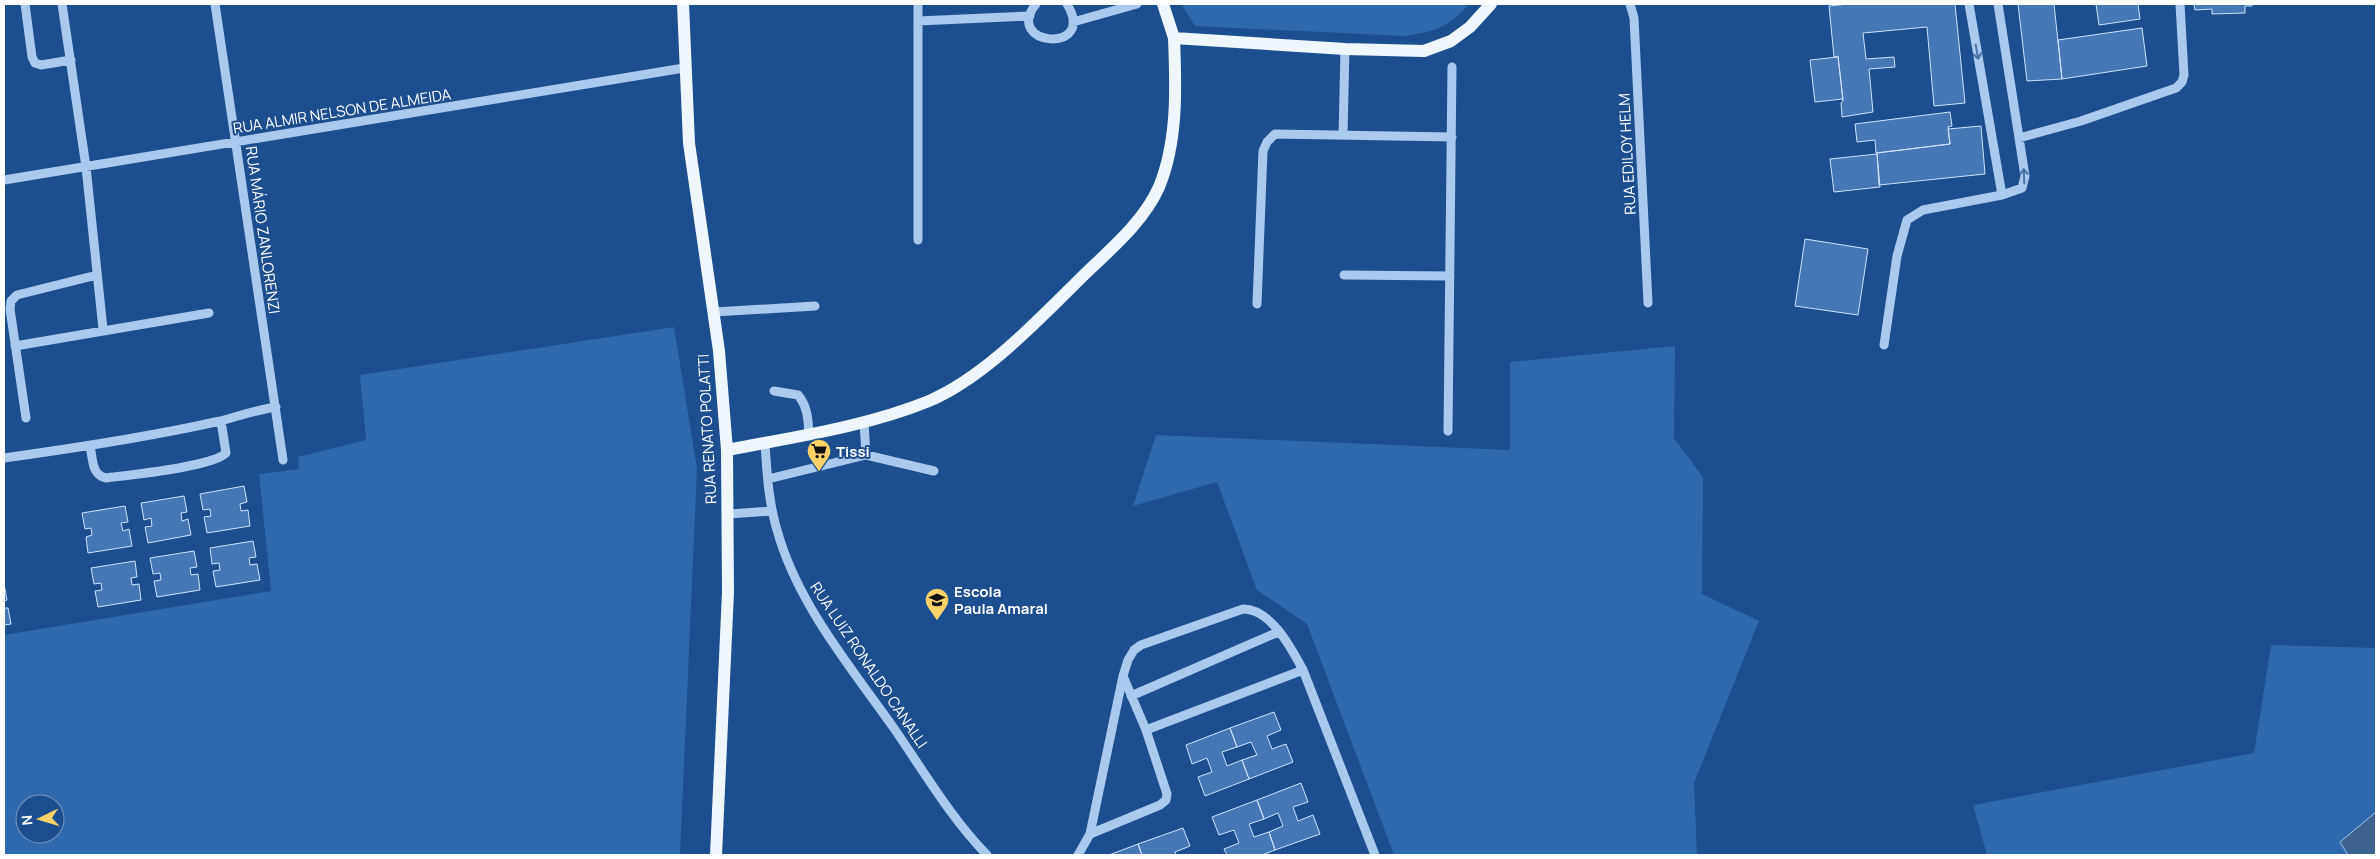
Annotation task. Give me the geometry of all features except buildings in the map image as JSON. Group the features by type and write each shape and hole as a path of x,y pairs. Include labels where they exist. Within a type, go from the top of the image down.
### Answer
{"main road":[{"name":"RUA RENATO POLATTI","path":"683,4 684,68 693,177 714,312 727,450 729,514 726,660 716,855"},
{"path":"727,450 864,422 930,400 960,385 1028,329 1133,225 1158,188 1166,165 1172,138 1174,38 1164,4"},
{"path":"1174,38 1408,52 1438,47 1470,27 1491,4"}],"street":[{"path":"26,4 32,57 36,63 41,65 71,60"},
{"path":"62,4 86,167 103,330"},
{"name":"RUA MÁRIO ZANLORENZI","path":"215,4 284,460"},
{"path":"918,4 918,240"},
{"path":"1036,4 1030,16 1030,25 1034,32 1048,40 1064,36 1073,22 1072,12 1067,4"},
{"path":"1073,22 1137,4"},
{"name":"RUA EDILOY HELM","path":"1630,4 1634,18 1648,303"},
{"path":"1969,4 2002,195"},
{"path":"1884,345 1897,256 1907,220 1923,210 2015,192 2025,184 1998,4"},
{"path":"2019,138 2080,121 2176,88 2182,82 2184,75 2180,4"},
{"path":"918,21 1030,16"},
{"path":"1343,135 1345,49"},
{"path":"1448,431 1452,67"},
{"name":"RUA ALMIR NELSON DE ALMEIDA","path":"4,180 684,68"},
{"path":"1257,304 1263,151 1267,142 1275,134 1452,137"},
{"path":"26,418 10,309 11,301 17,295 97,275"},
{"path":"1344,275 1450,276"},
{"path":"714,312 815,306"},
{"path":"15,346 209,313"},
{"path":"774,391 798,395 807,412 809,434"},
{"path":"4,458 90,446 221,421 253,411 276,407"},
{"path":"90,446 95,472 98,476 106,478 194,465 222,458 226,454 221,421"},
{"path":"864,422 866,455"},
{"name":"RUA LUIZ RONALDO CANALLI","path":"765,443 772,511 780,541 795,576 813,610 956,819 987,855"},
{"path":"768,478 866,455 934,471"},
{"path":"729,514 772,511"},
{"path":"1078,855 1090,834 1123,676 1128,660 1134,650 1141,645 1243,609 1260,612 1290,646 1303,670 1375,855"},
{"path":"1131,696 1278,632"},
{"path":"1146,730 1303,670"},
{"path":"1090,834 1160,805 1166,800 1167,794 1146,730 1123,676"}],"shaded area":[{"path":"1181,4 1469,4 1454,19 1440,28 1404,36 1195,26"},
{"path":"674,327 697,469 680,855 4,855 4,635 271,591 259,474 299,469 298,457 366,440 360,375"},
{"path":"1675,346 1674,438 1703,477 1702,594 1759,621 1694,783 1697,855 1394,855 1307,624 1257,590 1217,482 1133,506 1156,435 1510,450 1510,362"},
{"path":"2271,645 2376,648 2376,812 2340,842 2348,855 1987,855 1973,805 2254,753"},
{"path":"2376,812 2376,855 2348,855 2340,842"}],"place":[{"name":"Tissi","path":"819,472"},
{"name":"Escola Paula Amaral","path":"937,621"}]}
